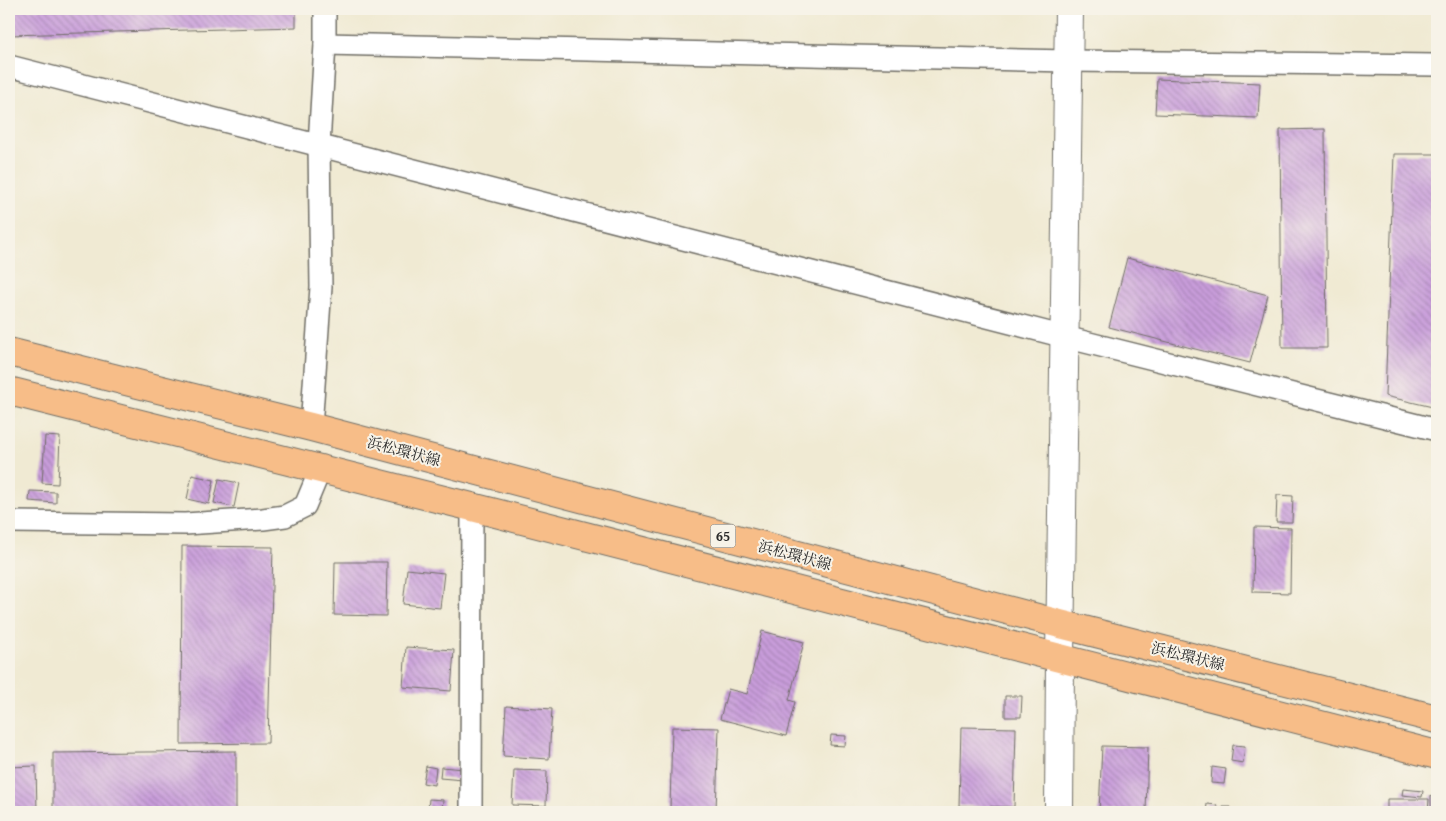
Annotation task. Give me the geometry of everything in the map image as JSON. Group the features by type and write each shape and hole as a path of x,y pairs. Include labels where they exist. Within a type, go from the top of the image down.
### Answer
{"main road":[{"name":"浜松環状線","path":"9,352 311,427 1060,624 1437,719"},
{"name":"65","path":"9,391 472,507 1437,755"}],"street":[{"path":"311,427 321,287 319,145 325,44 325,9"},
{"path":"1058,812 1070,9"},
{"path":"325,44 1069,62 1437,65"},
{"path":"9,66 1437,430"},
{"path":"9,522 184,524 285,516 305,506 320,470"},
{"path":"471,812 472,507"}],"building":[{"path":"9,9 296,9 296,27 9,35"},
{"path":"1157,79 1260,83 1258,118 1155,114"},
{"path":"1325,129 1327,348 1282,348 1280,130"},
{"path":"1394,154 1437,154 1437,408 1385,396"},
{"path":"1127,258 1268,295 1250,363 1109,327"},
{"path":"45,436 60,437 58,484 42,483"},
{"path":"192,475 214,480 209,504 187,499"},
{"path":"219,479 239,483 234,507 214,503"},
{"path":"30,491 56,492 56,503 29,501"},
{"path":"1277,495 1293,496 1292,522 1276,522"},
{"path":"1254,527 1291,528 1290,593 1253,592"},
{"path":"182,546 273,547 268,743 181,744"},
{"path":"335,562 387,562 386,616 334,615"},
{"path":"407,569 444,573 440,608 403,604"},
{"path":"762,631 804,642 789,700 795,702 786,736 720,719 728,689 747,694"},
{"path":"406,647 454,650 451,691 403,687"},
{"path":"1005,696 1022,696 1021,717 1005,717"},
{"path":"506,706 552,709 549,759 503,756"},
{"path":"672,727 719,728 716,810 670,809"},
{"path":"961,727 1016,728 1014,807 959,806"},
{"path":"831,735 846,736 845,746 830,745"},
{"path":"1233,745 1245,746 1243,763 1231,761"},
{"path":"1102,746 1148,747 1146,812 1099,812"},
{"path":"236,751 236,812 53,812 53,753"},
{"path":"36,766 37,812 9,812 9,767"},
{"path":"426,766 436,768 434,785 423,783"},
{"path":"441,767 464,769 463,780 440,778"},
{"path":"1212,767 1226,769 1224,784 1211,783"},
{"path":"514,770 547,771 546,806 512,805"},
{"path":"1403,789 1423,791 1422,797 1402,795"},
{"path":"1431,795 1437,797 1437,812 1431,812"},
{"path":"429,799 443,800 442,810 428,809"},
{"path":"1387,799 1429,799 1428,812 1387,812"},
{"path":"1207,804 1217,805 1216,812 1206,812"},
{"path":"1223,807 1231,807 1231,812 1222,812"}]}
